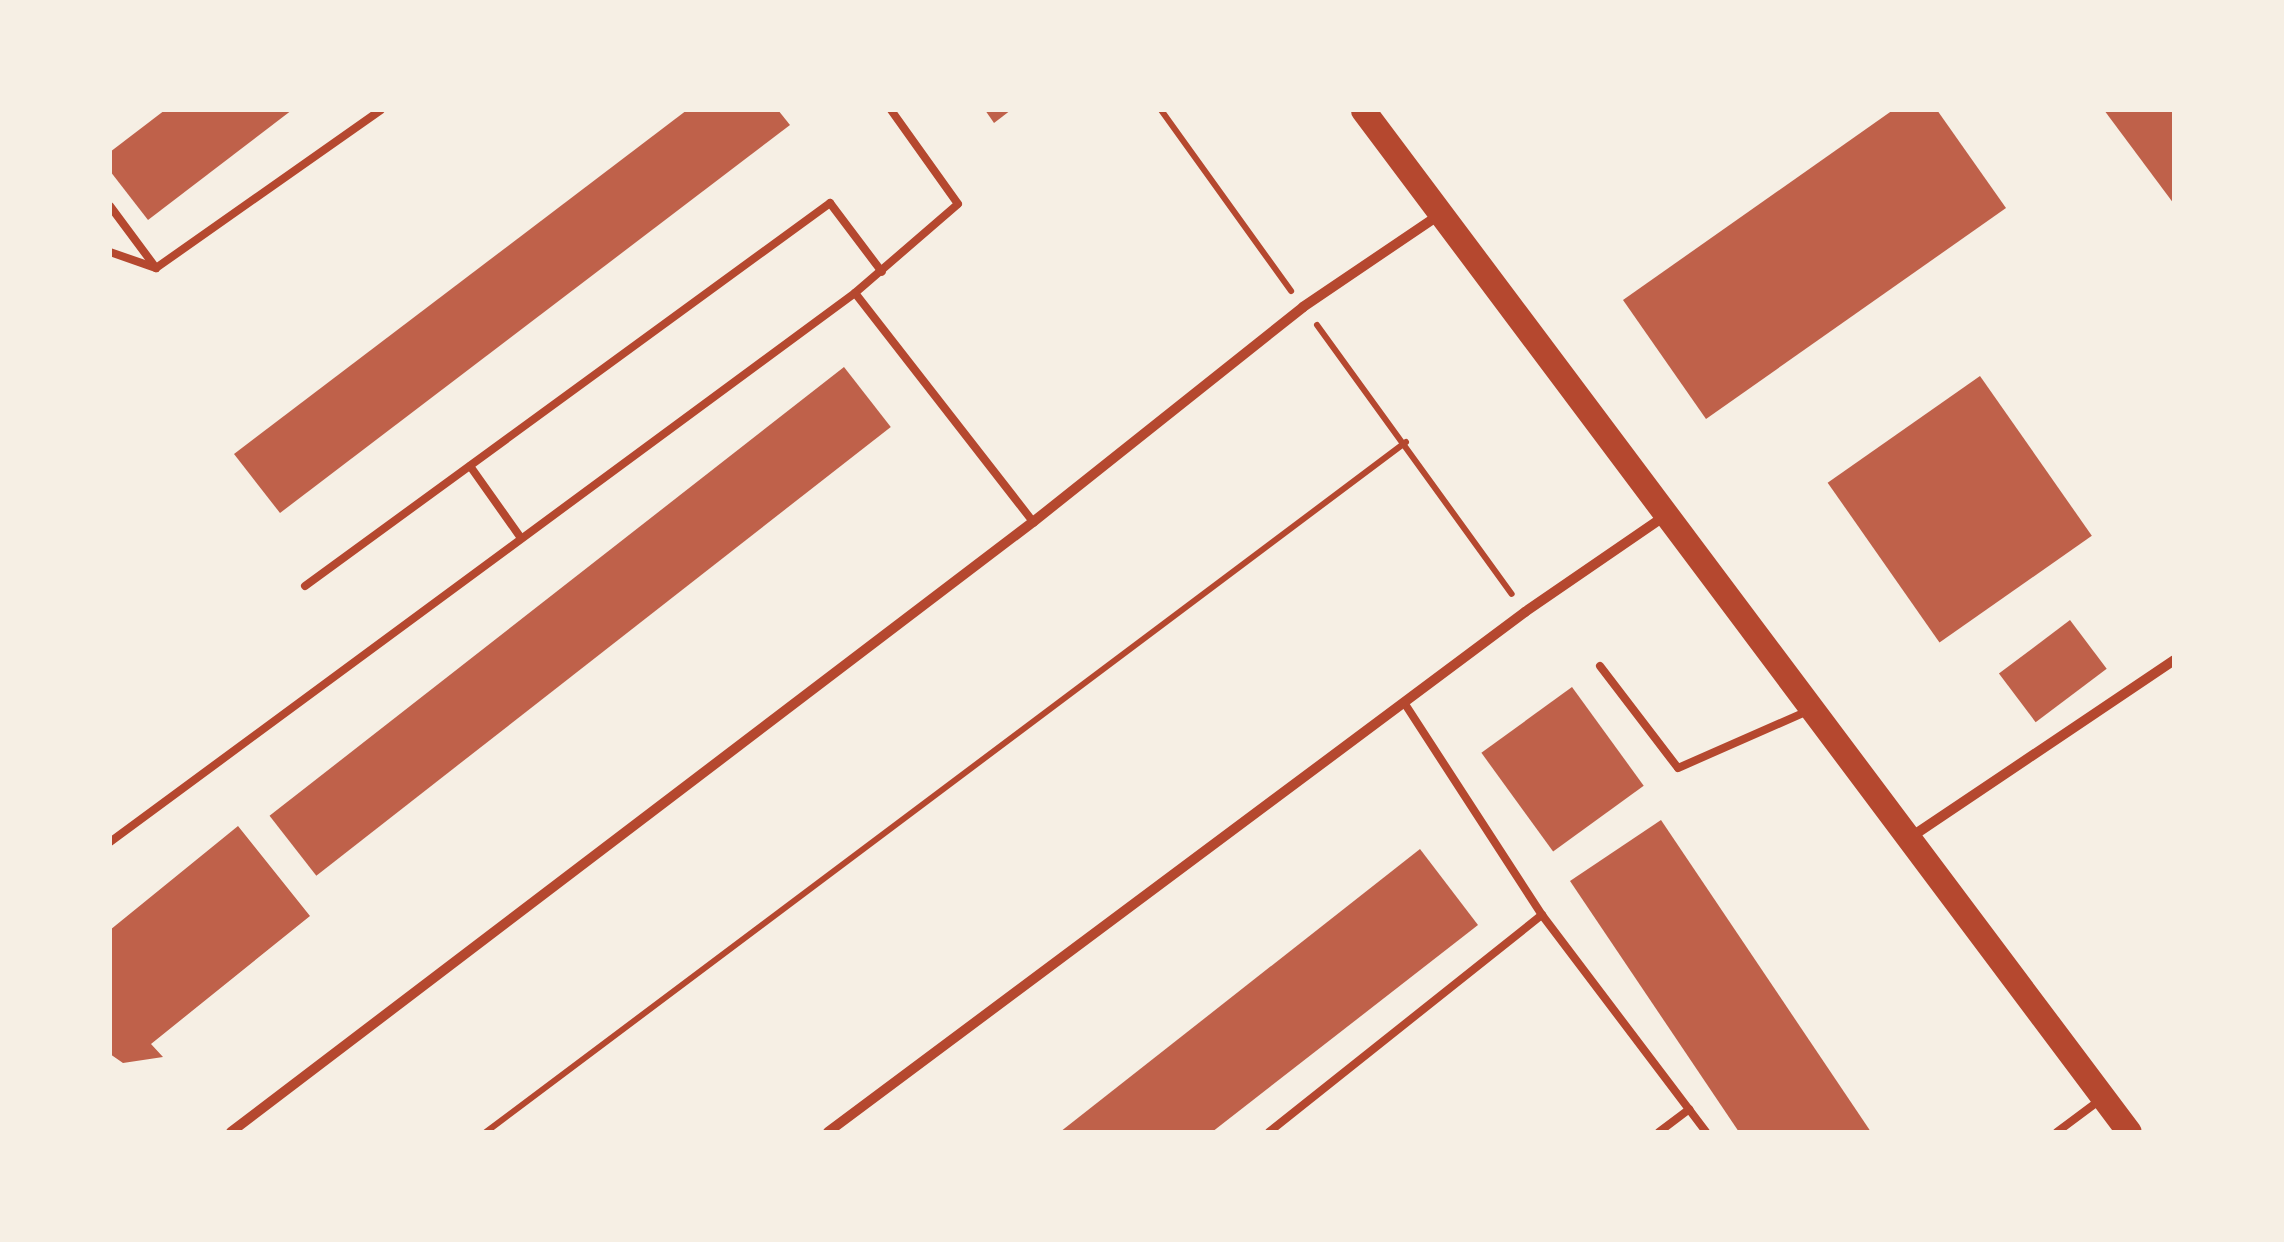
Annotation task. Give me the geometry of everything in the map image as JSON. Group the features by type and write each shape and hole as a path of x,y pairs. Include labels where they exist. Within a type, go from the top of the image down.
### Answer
{"main road":[{"path":"1363,110 1808,711 1910,837 2128,1132"}],"street":[{"path":"231,1132 1033,522 1303,307 1440,214"},
{"path":"828,1132 1524,612 1663,517"},
{"path":"1910,837 2174,660"}],"lane":[{"path":"156,268 381,110"},
{"path":"110,842 855,293 958,204 891,110"},
{"path":"305,586 830,203 882,272"},
{"path":"110,206 156,268"},
{"path":"110,252 156,268"},
{"path":"855,293 1033,522"},
{"path":"470,466 521,538"},
{"path":"1600,666 1678,768 1808,711"},
{"path":"1405,704 1542,915 1706,1132"},
{"path":"1269,1132 1542,915"},
{"path":"2057,1132 2104,1097"},
{"path":"1660,1132 1689,1110"}],"path":[{"path":"1161,110 1406,442 1524,612"},
{"path":"486,1132 1406,442"}],"building":[{"path":"165,110 292,110 148,220 110,171 110,152"},
{"path":"687,110 778,110 790,125 280,513 234,454"},
{"path":"985,110 1011,110 994,123"},
{"path":"1893,110 1937,110 2006,208 1706,419 1623,300"},
{"path":"2104,110 2174,110 2174,204"},
{"path":"844,367 891,427 316,876 270,816"},
{"path":"1980,376 2092,536 1939,642 1828,483"},
{"path":"2070,620 2107,669 2036,722 1999,674"},
{"path":"1572,687 1644,786 1553,852 1481,753"},
{"path":"1661,820 1871,1132 1739,1132 1570,881"},
{"path":"238,826 310,916 151,1044 163,1057 123,1063 110,1054 110,930"},
{"path":"1420,849 1478,925 1212,1132 1060,1132"}]}
